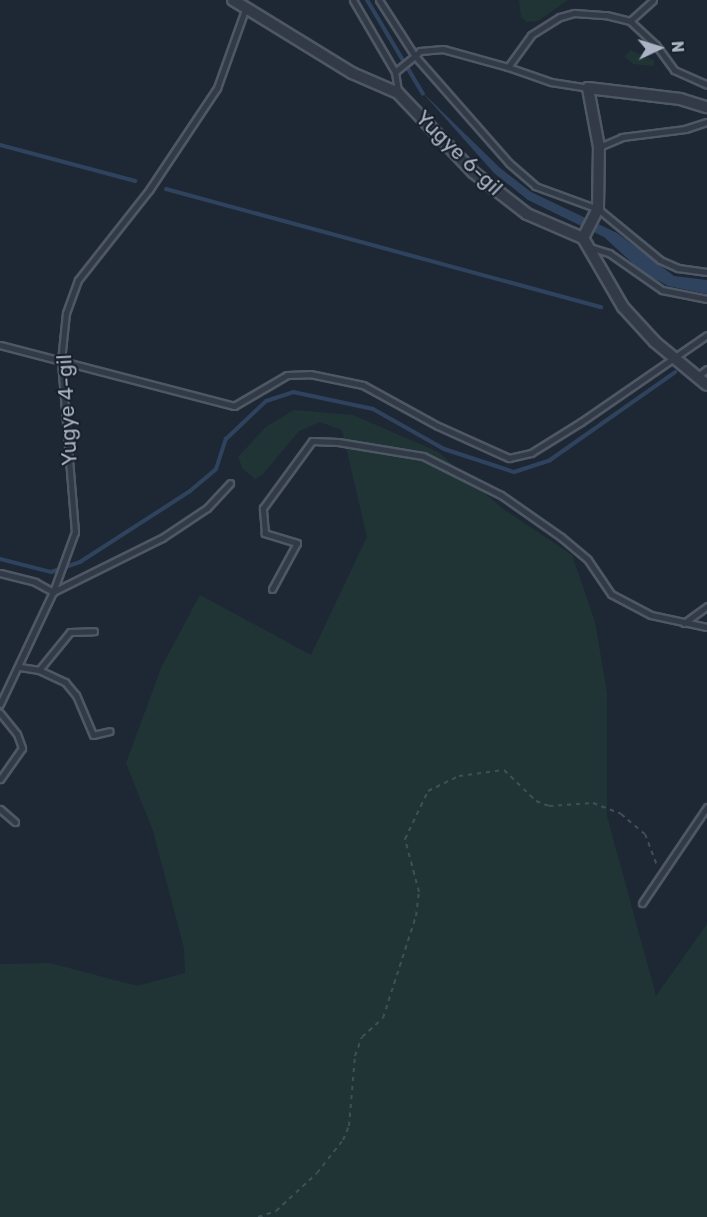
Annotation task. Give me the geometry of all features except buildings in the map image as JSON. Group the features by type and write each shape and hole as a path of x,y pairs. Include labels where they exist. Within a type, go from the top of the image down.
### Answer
{"street":[{"name":"Yugye 6-gil","path":"233,0 243,4 352,73 398,93 473,172 527,214 585,242"},
{"path":"707,107 680,99 588,88 599,147 598,209 585,242 624,307 655,342 703,373 707,385"}],"lane":[{"path":"353,0 395,72 398,93"},
{"path":"379,0 415,56 508,163 535,186 598,209 660,260 678,268 707,272"},
{"path":"630,21 653,0"},
{"name":"Yugye 4-gil","path":"0,704 20,667 53,592 75,532 61,361 66,313 78,280 148,190 217,88 243,4"},
{"path":"508,67 531,35 560,17 574,13 630,21 657,45 674,70 707,85"},
{"path":"395,72 420,51 444,49 551,82 588,88"},
{"path":"599,147 622,136 685,129 707,122"},
{"path":"585,242 609,253 662,290 707,299"},
{"path":"0,345 234,406 287,375 310,374 363,385 438,426 509,458 531,453 707,335"},
{"path":"272,589 297,543 265,533 263,508 312,441 338,442 423,456 501,495 588,560 611,594 651,615 707,627"},
{"path":"0,573 35,582 53,592 162,538 207,508 230,483"},
{"path":"684,623 707,606"},
{"path":"39,670 70,632 94,631"},
{"path":"20,667 39,670 65,682 76,695 93,735 110,731"},
{"path":"0,713 17,734 22,748 0,779"},
{"path":"642,903 659,872 707,807"},
{"path":"0,809 15,822"}],"path":[{"path":"258,1217 276,1211 317,1173 343,1140 349,1126 355,1056 362,1037 383,1018 416,916 419,892 405,839 428,791 459,776 504,770 536,801 549,806 593,803 621,814 645,834 659,872"}],"green space":[{"path":"519,0 568,0 538,21 527,22 521,17"},
{"path":"630,50 654,60 654,66 633,64 625,57"},
{"path":"294,410 353,415 438,452 503,509 572,555 595,622 607,693 607,816 656,996 707,924 707,1217 0,1217 0,964 50,963 137,986 185,973 184,948 153,831 126,763 162,666 200,595 311,655 367,537 342,430 320,422 299,431 262,475 255,479 243,469 238,457 266,427"}],"water":[{"path":"421,91 500,168 531,192 617,233 674,276 707,280 707,294 668,286 641,271 604,237 528,200 494,173"}],"waterway":[{"path":"367,0 423,94"},
{"path":"0,145 135,181"},
{"path":"166,189 601,307"},
{"path":"0,559 51,572 80,562 190,491 216,469 226,439 266,401 293,392 373,409 444,449 514,472 550,460 675,372"}]}
